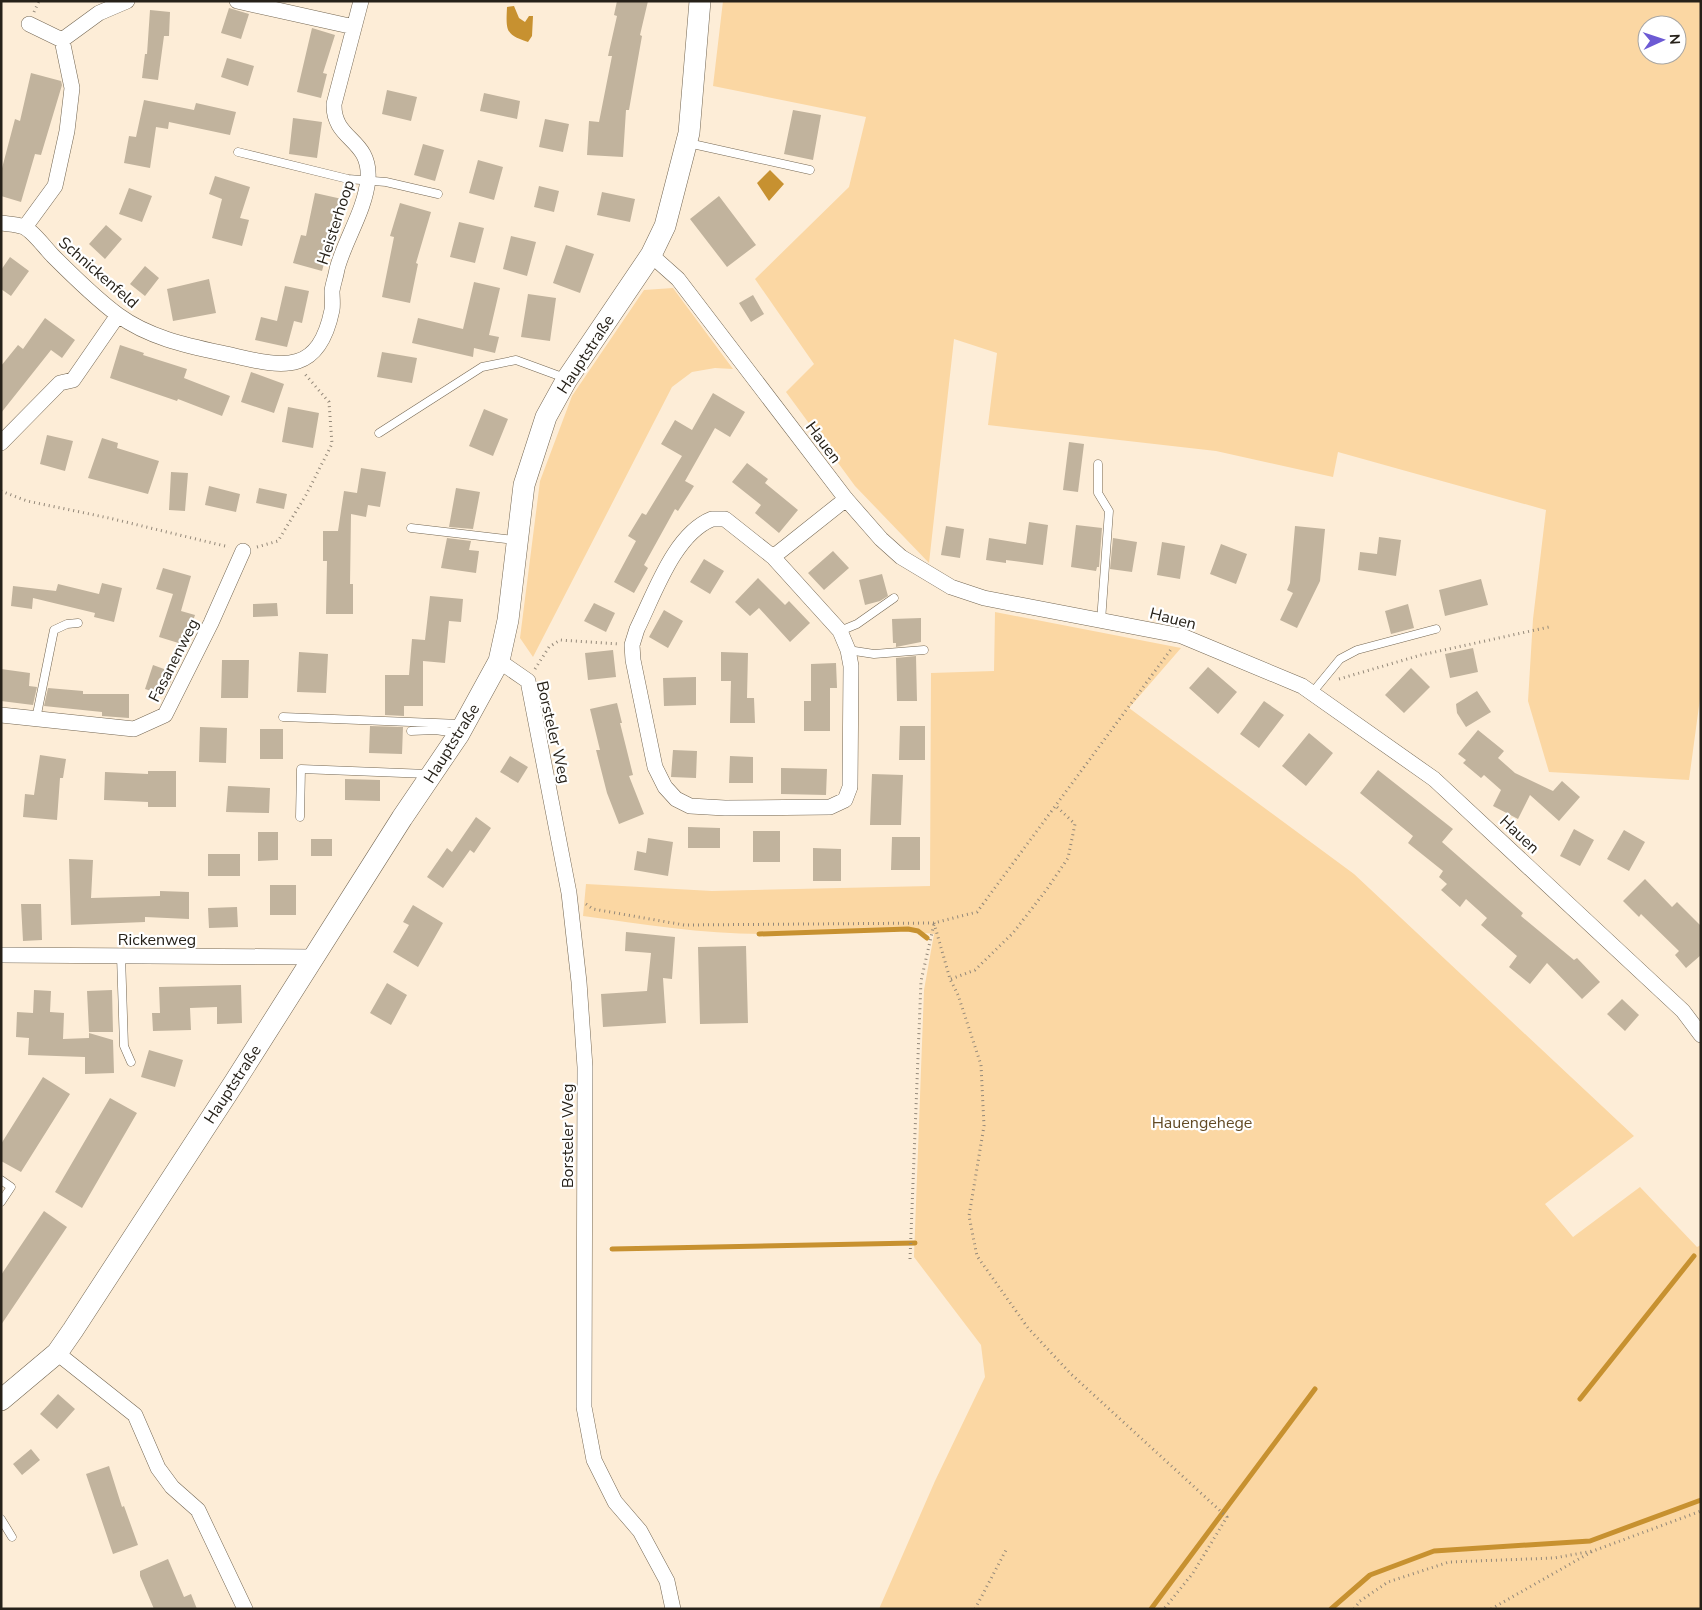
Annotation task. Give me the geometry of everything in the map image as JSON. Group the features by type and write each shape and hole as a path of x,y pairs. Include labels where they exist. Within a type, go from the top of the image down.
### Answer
{"main road":[{"name":"Hauptstraße","path":"1,1400 57,1354 462,729 499,661 508,620 524,485 546,418 567,379 651,255 665,226 687,143 700,1"}],"street":[{"path":"62,40 99,13 127,1"},
{"path":"237,1 354,27"},
{"name":"Heisterhoop","path":"295,363 309,356 320,343 332,309 332,289 340,256 355,226 368,180 363,150 340,129 334,117 334,104 362,1"},
{"path":"29,24 62,40"},
{"path":"1,223 24,227 55,186 67,131 72,88 62,40"},
{"name":"Schnickenfeld","path":"24,227 59,263 118,315 145,331 172,342 273,365 295,363"},
{"name":"Hauen","path":"651,255 678,279 846,499 881,539 901,557 951,587 984,598 1182,636 1302,686 1434,779 1683,1010 1701,1035"},
{"path":"1,444 60,383 73,380 118,315"},
{"path":"773,557 846,499"},
{"path":"712,519 725,519 773,557 840,631 848,650 851,666 850,787 845,800 830,807 725,808 690,806 676,799 665,787 655,768 637,687 632,645 637,629 682,541 702,523 712,519"},
{"name":"Fasanenweg","path":"1,715 134,729 166,716 243,551"},
{"name":"Borsteler Weg","path":"499,661 528,680 569,893 585,1067 584,1407 594,1460 615,1502 640,1531 667,1581 673,1609"},
{"name":"Rickenweg","path":"1,955 313,957"},
{"path":"57,1354 135,1414 158,1468 172,1487 198,1510 245,1609"}],"lane":[{"path":"687,143 810,170"},
{"path":"238,152 348,179 368,180 438,194"},
{"path":"379,432 482,367 516,360 567,379"},
{"path":"1098,464 1098,493 1109,511 1101,621"},
{"path":"411,528 517,540"},
{"path":"840,631 857,624 894,598"},
{"path":"36,719 54,630 67,624 78,623"},
{"path":"1312,693 1340,660 1356,650 1436,630"},
{"path":"848,650 874,654 924,650"},
{"path":"283,717 462,729"},
{"path":"411,731 462,729"},
{"path":"300,817 301,769 408,772 432,775"},
{"path":"121,956 124,1046 131,1062"},
{"path":"1,1180 11,1187 1,1202"},
{"path":"1,1519 12,1537"}],"path":[{"path":"1,491 27,501 109,518 243,551 278,541 332,444 330,402 295,363"},
{"path":"1312,693 1341,678 1421,655 1549,626"},
{"path":"569,893 593,909 684,925 934,923 977,912 1057,807 1182,636"},
{"path":"528,680 548,647 560,640 632,645"},
{"path":"950,980 975,970 1013,933 1048,890 1068,858 1075,824 1057,807"},
{"path":"934,923 950,980 958,995 981,1065 984,1126 969,1216 977,1256 1028,1328 1071,1374 1227,1517 1193,1573 1164,1609"},
{"path":"910,1259 921,981 934,923"},
{"path":"1491,1609 1593,1551 1701,1511"},
{"path":"975,1609 1006,1550"},
{"path":"1354,1609 1360,1601 1388,1582 1448,1562 1554,1558 1593,1551"}],"green space":[{"path":"723,1 1701,1 1701,691 1689,780 1549,772 1528,701 1533,619 1546,510 1338,452 1333,477 1216,451 988,425 997,353 954,339 929,563 855,486 786,392 814,364 755,279 849,187 866,117 713,86"},
{"path":"673,288 733,369 715,368 692,372 672,387 533,657 520,638 540,481 572,396 644,290"},
{"name":"Hauengehege","path":"995,612 1181,648 1129,708 1354,874 1634,1136 1545,1204 1573,1237 1640,1187 1697,1247 1701,1245 1701,1609 879,1609 935,1481 985,1377 981,1345 914,1257 924,990 934,934 870,930 740,934 672,928 583,916 586,884 712,891 930,886 931,673 994,671"}],"shaded area":[{"path":"514,6 519,18 525,22 529,16 533,16 532,36 528,42 515,37 508,30 507,7"},
{"path":"770,170 784,184 769,201 757,183"}],"building":[{"path":"617,1 648,1 640,35 642,36 629,110 626,110 623,157 587,155 589,121 599,122 612,56 608,56 617,16 614,15"},
{"path":"229,8 249,14 241,39 221,33"},
{"path":"150,10 170,12 169,36 164,36 158,80 142,78 145,54 147,54"},
{"path":"312,28 335,35 323,73 327,74 321,98 297,92"},
{"path":"227,58 254,66 248,86 221,77"},
{"path":"31,73 61,81 62,85 41,155 35,154 21,202 1,196 1,172 15,119 20,121"},
{"path":"387,90 417,97 411,121 382,114"},
{"path":"484,93 520,101 517,119 480,111"},
{"path":"144,100 194,110 196,103 236,112 230,135 169,122 168,129 156,127 150,168 124,163 129,136 136,137"},
{"path":"793,110 821,115 813,160 784,154"},
{"path":"293,118 322,122 317,158 289,154"},
{"path":"545,119 569,124 563,152 539,147"},
{"path":"423,144 444,150 435,181 414,175"},
{"path":"478,160 503,167 494,200 469,193"},
{"path":"215,176 250,187 240,218 249,220 242,246 212,238 222,199 209,194"},
{"path":"539,186 559,191 554,212 534,207"},
{"path":"129,188 152,196 142,222 119,214"},
{"path":"602,192 635,199 630,222 597,215"},
{"path":"315,193 342,199 322,271 293,263 301,235 306,236"},
{"path":"719,196 756,245 727,267 690,219"},
{"path":"400,203 431,212 416,263 418,264 410,303 382,297 394,237 390,236"},
{"path":"459,222 484,228 475,263 450,257"},
{"path":"106,225 122,239 105,259 89,244"},
{"path":"511,236 536,242 527,276 503,269"},
{"path":"566,245 594,254 580,293 553,283"},
{"path":"10,257 29,271 11,296 1,289 1,270"},
{"path":"145,266 159,278 145,296 130,284"},
{"path":"209,279 216,313 173,321 167,289"},
{"path":"474,282 500,288 489,335 499,337 495,353 474,348 473,357 412,343 418,318 463,329"},
{"path":"285,286 309,291 302,323 294,321 287,347 255,340 261,317 277,321"},
{"path":"528,294 556,298 550,341 521,337"},
{"path":"753,295 764,314 751,322 739,303"},
{"path":"45,318 75,340 62,358 51,350 1,413 1,366 18,345 23,349"},
{"path":"120,345 144,353 143,355 187,369 184,378 230,396 222,416 178,399 177,401 110,378"},
{"path":"382,352 417,358 412,383 377,377"},
{"path":"251,372 284,384 274,413 241,402"},
{"path":"713,393 745,412 730,437 715,428 685,481 694,486 678,511 675,509 644,565 648,568 634,593 614,582 636,541 628,536 642,513 646,515 682,456 661,444 675,420 692,430"},
{"path":"288,407 319,413 313,448 282,442"},
{"path":"484,409 508,419 493,456 469,446"},
{"path":"47,435 73,441 65,471 40,464"},
{"path":"102,438 118,443 117,448 159,461 148,494 88,478"},
{"path":"1069,442 1084,444 1078,492 1063,490"},
{"path":"747,463 768,479 765,483 798,510 779,533 755,513 761,505 732,482"},
{"path":"361,468 386,472 380,507 368,505 366,517 351,514 350,584 353,584 353,614 326,614 327,561 323,561 323,531 338,531 344,491 357,493"},
{"path":"171,472 188,473 185,511 169,510"},
{"path":"209,486 240,494 236,512 205,505"},
{"path":"259,488 287,494 284,509 256,503"},
{"path":"456,488 480,492 473,529 449,527"},
{"path":"1029,522 1048,525 1043,565 1006,560 1006,563 986,560 989,538 1026,544"},
{"path":"1076,525 1102,528 1099,567 1097,567 1096,571 1071,567"},
{"path":"946,526 964,529 960,558 941,555"},
{"path":"1295,526 1325,529 1320,581 1297,628 1280,620 1293,593 1287,590 1290,583"},
{"path":"1379,537 1401,540 1396,576 1358,570 1360,552 1377,554"},
{"path":"447,538 471,541 469,550 479,551 476,573 441,568"},
{"path":"1113,538 1137,542 1132,572 1110,569"},
{"path":"1162,542 1185,546 1180,579 1157,575"},
{"path":"1221,544 1247,554 1236,584 1210,574"},
{"path":"833,551 849,568 824,590 808,573"},
{"path":"704,559 724,571 710,594 690,582"},
{"path":"163,568 191,576 181,611 195,615 185,645 159,637 173,594 156,589"},
{"path":"882,574 888,596 880,601 865,605 859,580"},
{"path":"758,578 785,605 789,601 810,623 790,642 759,608 750,616 735,602"},
{"path":"1481,579 1488,605 1445,616 1439,590"},
{"path":"102,583 122,588 114,622 94,617 95,613 33,598 32,609 11,606 13,586 56,591 58,584 99,594"},
{"path":"430,596 463,599 461,622 449,621 445,663 423,661 423,706 404,706 404,716 385,715 385,675 409,675 412,639 425,640"},
{"path":"277,603 278,616 253,617 253,604"},
{"path":"594,603 615,613 606,632 584,621"},
{"path":"1408,604 1414,628 1391,634 1385,611"},
{"path":"664,610 683,621 668,648 649,637"},
{"path":"921,618 921,642 896,647 896,643 893,643 892,619"},
{"path":"1473,648 1478,672 1450,678 1445,654"},
{"path":"613,650 616,677 588,680 585,653"},
{"path":"299,652 328,654 326,693 297,692"},
{"path":"721,652 748,653 747,698 754,698 755,723 730,723 731,681 721,681"},
{"path":"916,656 917,701 897,701 896,658"},
{"path":"222,660 249,660 248,698 221,698"},
{"path":"836,663 837,688 830,688 830,731 804,731 804,701 811,701 811,664"},
{"path":"153,665 175,673 164,695 145,689"},
{"path":"1208,667 1237,692 1218,714 1189,688"},
{"path":"1411,668 1430,687 1404,713 1385,695"},
{"path":"1,669 30,673 29,686 37,687 33,705 1,701"},
{"path":"696,677 696,705 664,706 663,678"},
{"path":"48,688 83,691 83,694 129,694 129,718 102,716 102,712 44,706"},
{"path":"1477,691 1491,712 1466,727 1457,713 1456,704"},
{"path":"1264,701 1284,715 1259,748 1240,734"},
{"path":"617,703 633,775 629,776 644,814 619,824 607,793 596,750 600,750 590,709"},
{"path":"370,726 403,727 402,754 369,753"},
{"path":"900,726 925,726 925,760 899,760"},
{"path":"200,727 227,728 226,763 199,762"},
{"path":"260,729 283,729 283,759 260,759"},
{"path":"1478,730 1504,751 1498,758 1515,773 1553,791 1562,781 1580,797 1559,821 1530,795 1518,819 1493,806 1501,790 1484,775 1481,778 1463,763 1466,760 1458,754"},
{"path":"1309,733 1333,753 1306,786 1282,766"},
{"path":"673,750 697,751 696,778 671,777"},
{"path":"40,755 66,759 63,778 60,778 57,820 23,817 25,794 34,795"},
{"path":"510,756 528,767 518,783 500,772"},
{"path":"730,756 753,757 753,783 729,783"},
{"path":"781,768 827,769 826,795 781,794"},
{"path":"1378,770 1453,829 1442,842 1523,913 1521,916 1574,960 1577,958 1600,982 1582,999 1547,963 1530,984 1509,967 1517,956 1481,925 1487,918 1466,899 1460,907 1441,890 1447,884 1439,877 1443,871 1408,843 1413,836 1360,793"},
{"path":"148,771 176,771 176,807 148,807 148,802 104,800 105,772 148,774"},
{"path":"872,774 903,775 901,825 870,825"},
{"path":"345,779 380,780 380,801 345,800"},
{"path":"228,786 270,788 269,813 226,812"},
{"path":"476,817 491,828 474,853 470,850 443,888 427,877 447,848 452,852"},
{"path":"688,827 720,828 720,848 688,848"},
{"path":"1574,829 1594,840 1580,866 1560,856"},
{"path":"1624,830 1645,842 1629,871 1607,859"},
{"path":"753,831 780,831 780,862 753,862"},
{"path":"258,832 278,832 278,860 258,861"},
{"path":"892,837 920,837 920,870 891,870"},
{"path":"648,838 673,842 668,876 634,870 637,851 646,853"},
{"path":"311,839 332,839 332,856 311,856"},
{"path":"813,848 841,849 841,881 813,881"},
{"path":"208,854 240,854 240,876 208,876"},
{"path":"69,859 93,860 91,898 160,896 160,891 189,892 189,919 145,917 145,922 71,925"},
{"path":"1645,879 1672,907 1677,902 1701,926 1701,955 1686,968 1675,955 1679,951 1641,914 1639,917 1623,901"},
{"path":"270,885 296,885 296,915 270,915"},
{"path":"21,904 41,904 42,940 23,941"},
{"path":"413,905 443,923 418,967 393,952 409,925 403,922"},
{"path":"237,907 238,927 209,928 208,908"},
{"path":"626,932 675,937 672,979 663,978 666,1023 603,1027 601,994 647,991 651,953 625,951"},
{"path":"746,946 748,1023 700,1024 698,947"},
{"path":"387,983 407,995 391,1025 370,1013"},
{"path":"241,985 242,1023 217,1024 217,1007 190,1008 191,1030 153,1031 152,1013 160,1013 159,987"},
{"path":"34,990 51,991 50,1012 64,1013 63,1039 89,1038 89,1033 113,1040 114,1073 85,1074 85,1057 28,1055 29,1038 16,1037 17,1012 33,1013"},
{"path":"112,990 113,1032 89,1032 87,991"},
{"path":"1622,999 1639,1015 1625,1031 1607,1014"},
{"path":"149,1050 183,1060 175,1087 141,1077"},
{"path":"43,1077 70,1094 21,1172 1,1161 1,1144"},
{"path":"110,1098 137,1113 82,1208 55,1192"},
{"path":"44,1211 67,1227 1,1325 1,1275"},
{"path":"58,1394 75,1409 57,1429 40,1414"},
{"path":"31,1449 40,1460 22,1475 13,1464"},
{"path":"109,1466 122,1507 124,1506 138,1545 113,1554 86,1474"},
{"path":"168,1559 184,1597 191,1594 197,1609 154,1609 140,1576 140,1571"}],"waterway":[{"path":"759,934 908,929 918,931 927,938"},
{"path":"612,1249 915,1243"},
{"path":"1580,1399 1694,1256"},
{"path":"1151,1609 1315,1389"},
{"path":"1331,1609 1370,1575 1434,1551 1590,1541 1701,1500"}]}
